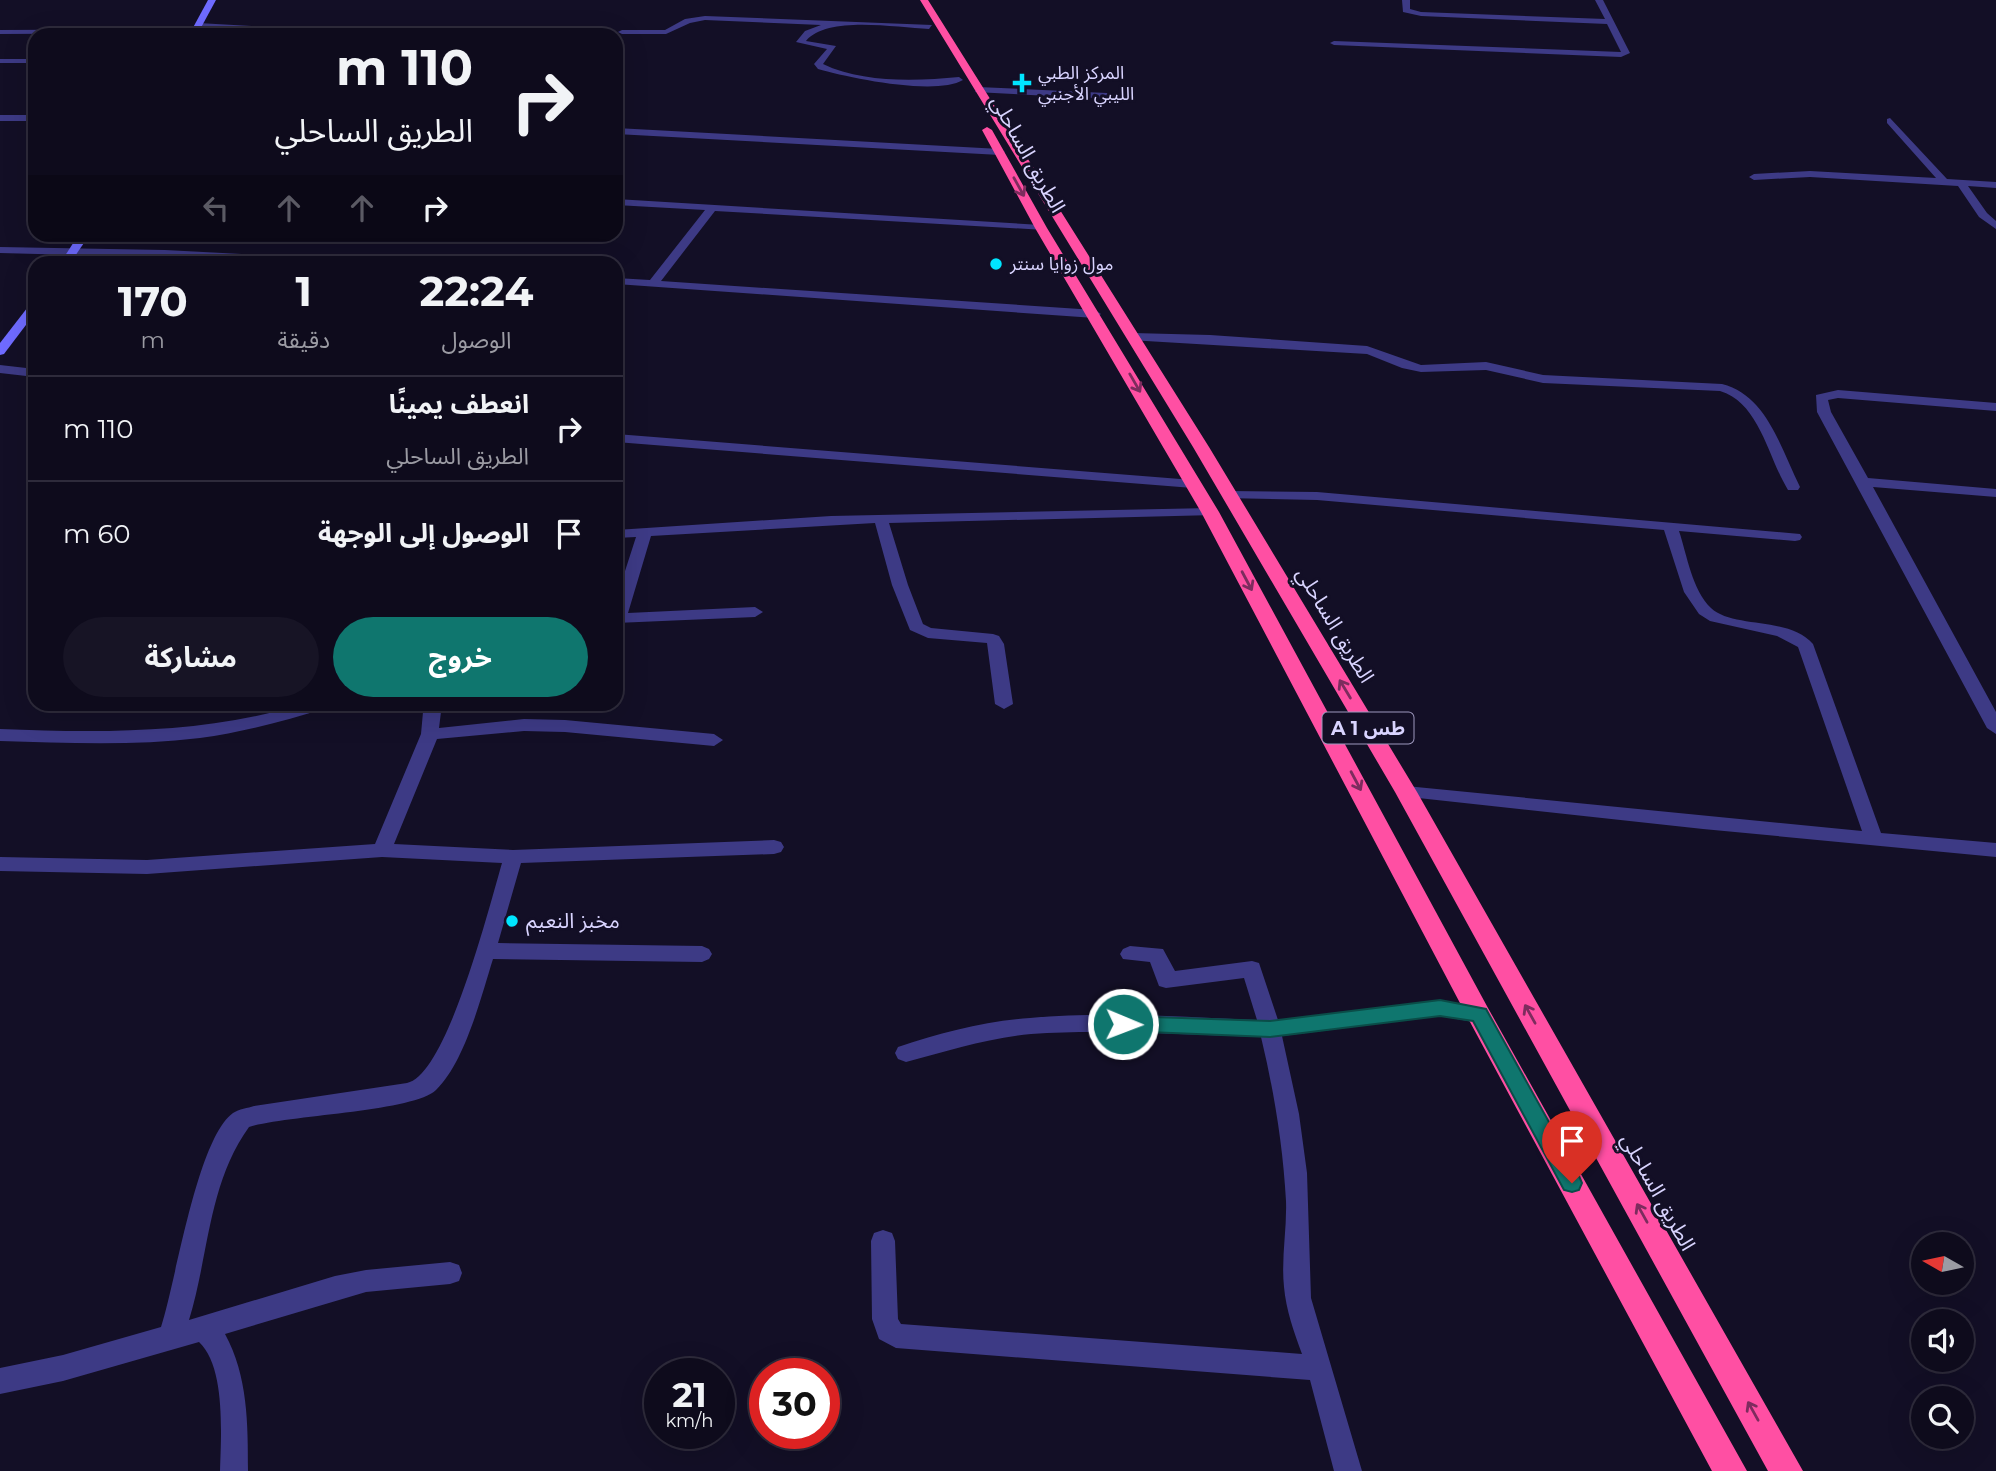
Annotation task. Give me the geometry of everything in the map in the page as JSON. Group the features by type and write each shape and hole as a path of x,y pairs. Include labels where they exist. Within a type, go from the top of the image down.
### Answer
{"highway":[{"name":"الطريق الساحلي","path":"913,0 1133,337 1406,792 1786,1471"},
{"name":"الطريق الساحلي","path":"924,0 1041,228 1095,314 1210,512 1479,1015 1730,1471"}],"street":[{"path":"196,28 212,0"},
{"path":"1406,0 1406,10 1422,14 1610,22"},
{"path":"1334,43 1621,55 1626,52 1599,0"},
{"path":"623,32 666,32 679,24 705,18 929,27"},
{"path":"831,23 808,33 800,42 833,48 818,64 821,68 867,79 1128,97"},
{"path":"215,28 267,28"},
{"path":"0,32 28,32"},
{"path":"0,61 28,61"},
{"path":"0,118 28,118"},
{"path":"1890,121 1944,181"},
{"path":"623,131 1000,152"},
{"path":"1754,177 1811,174 1996,184"},
{"path":"1960,182 1983,215 1996,226"},
{"path":"623,202 1041,228"},
{"path":"653,284 712,208"},
{"path":"0,250 71,256 165,253 222,256"},
{"path":"623,282 1095,314"},
{"path":"1,349 28,314"},
{"path":"1133,337 1210,339 1367,351 1377,352 1412,367 1486,366 1518,376 1542,379 1614,385 1697,384 1734,390 1746,397 1754,408 1793,487"},
{"path":"0,369 28,372"},
{"path":"1996,407 1827,395 1821,398 1824,412 1865,482 1996,728"},
{"path":"623,439 1193,484"},
{"path":"1865,482 1996,493"},
{"path":"1229,495 1318,496 1795,537"},
{"path":"623,534 795,522 1210,512"},
{"path":"881,519 900,585 916,627 928,632 976,635 993,639 996,644 1004,704"},
{"path":"1671,528 1692,592 1705,611 1716,618 1787,634 1804,644 1874,839"},
{"path":"623,600 645,532"},
{"path":"623,618 755,612"},
{"path":"0,735 162,737 254,723 296,711"},
{"path":"382,850 430,734 431,711"},
{"path":"430,734 524,725 565,726 714,740"},
{"path":"1406,792 1996,850"},
{"path":"0,864 147,867 382,850 513,857 774,847"},
{"path":"171,1336 182,1301 204,1197 232,1130 241,1121 254,1116 419,1090 429,1084 446,1061 486,951 513,857"},
{"path":"486,951 569,950 702,954"},
{"path":"1130,954 1156,954 1166,980 1252,969 1282,1076 1292,1139 1298,1203 1295,1267 1298,1298 1304,1326 1320,1368 1349,1471"},
{"path":"906,1053 977,1034 1030,1026 1136,1024 1270,1029 1440,1008 1479,1015"},
{"path":"883,1241 885,1319 888,1330 896,1336 1320,1368"},
{"path":"0,1381 63,1368 335,1288 366,1281 450,1273"},
{"path":"203,1329 212,1334 226,1361 234,1471"}],"place":[{"name":"المركز الطبي الليبي الأجنبي","path":"1022,83"},
{"name":"مول زوايا سنتر","path":"996,264"},
{"name":"مخبز النعيم","path":"512,921"}],"route":[{"path":"1123,1024 1270,1029 1440,1008 1479,1015 1572,1183"}]}
